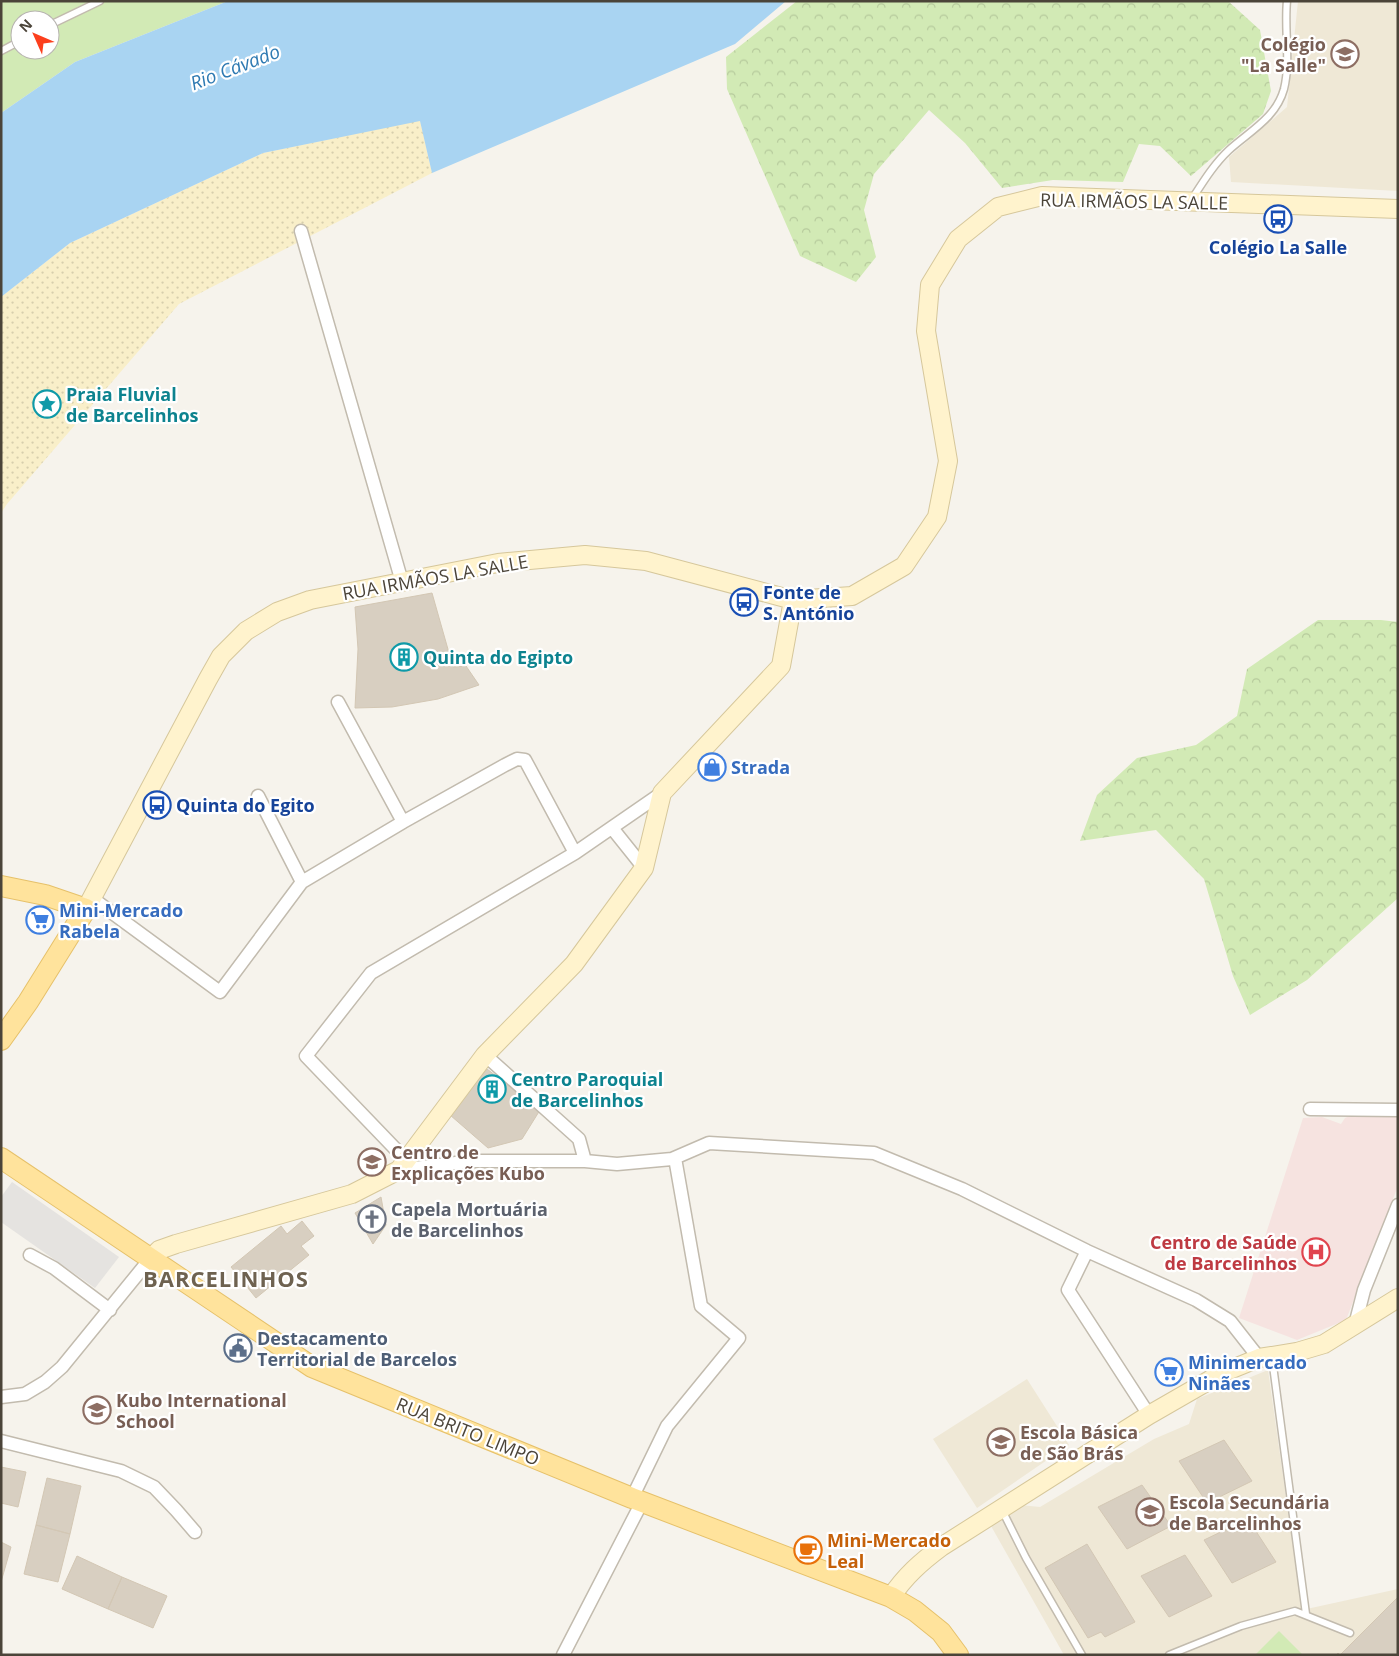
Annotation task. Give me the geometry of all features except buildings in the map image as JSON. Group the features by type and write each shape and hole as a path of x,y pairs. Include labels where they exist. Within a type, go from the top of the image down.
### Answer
{"main road":[{"name":"RUA IRMÃOS LA SALLE","path":"89,903 222,656 246,631 277,612 310,600 498,563 585,555 646,561 793,600 852,596 904,566 937,517 948,461 926,331 930,286 958,240 998,207 1042,196 1398,209"},
{"path":"150,1259 159,1250 176,1244 352,1194 403,1165 485,1055 574,964 644,868 662,793 781,666 793,600"},
{"path":"1,886 89,903 28,1002 1,1040"},
{"name":"RUA BRITO LIMPO","path":"1,1158 312,1367 637,1500 891,1596 915,1611 941,1632 958,1655"},
{"path":"891,1596 918,1564 941,1547 1150,1415 1222,1373 1265,1357 1310,1350 1324,1344 1398,1298"}],"street":[{"path":"301,231 402,582"},
{"path":"338,702 403,822"},
{"path":"89,903 220,992 302,882 403,822 517,759 525,760 575,853"},
{"path":"662,793 575,853 371,973 306,1056 403,1165 472,1161 585,1160 617,1164 675,1158 708,1143 874,1153 962,1189 1087,1251 1196,1300 1230,1321 1265,1357"},
{"path":"258,796 302,882"},
{"path":"612,828 644,868"},
{"path":"485,1055 579,1139 585,1160"},
{"path":"1310,1109 1398,1110"},
{"path":"564,1655 637,1500 667,1426 739,1338 701,1306 675,1158"},
{"path":"1355,1325 1364,1290 1398,1205"},
{"path":"1087,1251 1068,1290 1150,1415"},
{"path":"30,1255 54,1268 110,1310"},
{"path":"1,1398 25,1394 45,1382 62,1367 150,1259"},
{"path":"1,1441 121,1471 154,1487 195,1532"}],"lane":[{"path":"60,20 100,1"},
{"path":"1190,202 1229,150 1274,112 1279,103 1288,65 1287,1"},
{"path":"1265,1357 1306,1614"},
{"path":"1001,1509 1026,1558 1082,1655"},
{"path":"1169,1655 1241,1626 1295,1610 1350,1632"}],"shaded area":[{"name":"Colégio \"La Salle\"","path":"1298,1 1398,1 1398,191 1231,182 1229,157 1287,107"},
{"name":"Centro de Saúde de Barcelinhos","path":"1352,1115 1398,1115 1398,1186 1346,1320 1297,1340 1239,1318 1303,1118 1322,1117 1341,1124 1345,1118"},
{"path":"12,1182 119,1257 95,1288 1,1222 1,1197"},
{"name":"Escola Secundária de Barcelinhos","path":"1268,1370 1302,1610 1398,1589 1398,1655 1064,1655 991,1526 1020,1505 1040,1507 1154,1439 1189,1424 1197,1399"},
{"name":"Escola Básica de São Brás","path":"1027,1379 1069,1445 977,1508 933,1439"}],"green space":[{"path":"1,1 228,1 75,62 1,113"},
{"path":"797,1 1228,1 1260,30 1271,91 1263,114 1191,176 1160,146 1139,144 1123,182 1053,180 1002,188 965,143 929,110 874,174 864,210 876,257 856,282 800,256 727,89 726,57"},
{"path":"1318,620 1381,620 1398,622 1398,898 1307,980 1250,1015 1233,976 1204,879 1156,830 1080,841 1097,795 1137,758 1196,745 1237,716 1247,669"},
{"path":"1279,1631 1303,1655 1255,1655"}],"sand":[{"name":"Praia Fluvial de Barcelinhos","path":"420,120 432,173 179,304 1,513 1,297 70,243 263,153"}],"water":[{"name":"Rio Cávado","path":"228,1 786,1 735,44 432,173 420,121 263,153 70,243 1,297 1,113 75,62"}],"place":[{"name":"Colégio \"La Salle\"","path":"1345,54"},
{"name":"Colégio La Salle","path":"1278,219"},
{"name":"Praia Fluvial de Barcelinhos","path":"47,404"},
{"name":"Fonte de S. António","path":"744,602"},
{"name":"Quinta do Egipto","path":"404,657"},
{"name":"Strada","path":"712,767"},
{"name":"Quinta do Egito","path":"157,805"},
{"name":"Mini-Mercado Rabela","path":"40,920"},
{"name":"Centro Paroquial de Barcelinhos","path":"492,1089"},
{"name":"Centro de Explicações Kubo","path":"372,1162"},
{"name":"Capela Mortuária de Barcelinhos","path":"372,1219"},
{"name":"Centro de Saúde de Barcelinhos","path":"1316,1252"},
{"name":"Destacamento Territorial de Barcelos","path":"238,1348"},
{"name":"Minimercado Ninães","path":"1169,1372"},
{"name":"Kubo International School","path":"97,1410"},
{"name":"Escola Básica de São Brás","path":"1001,1442"},
{"name":"Escola Secundária de Barcelinhos","path":"1150,1512"},
{"name":"Mini-Mercado Leal","path":"808,1550"}],"district":[{"name":"BARCELINHOS","path":"226,1278"}]}
